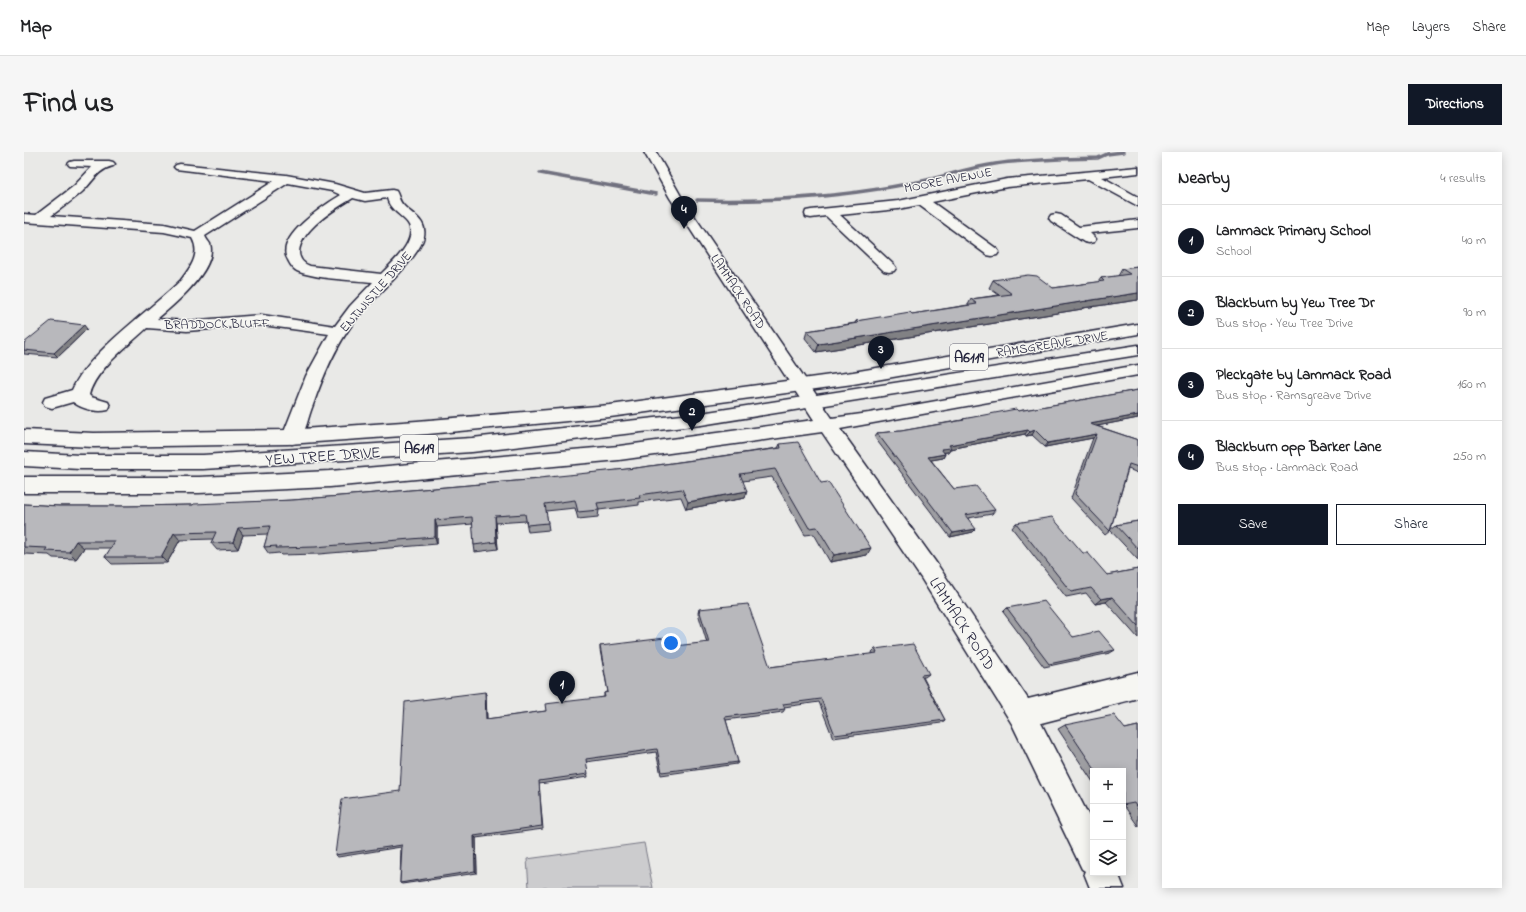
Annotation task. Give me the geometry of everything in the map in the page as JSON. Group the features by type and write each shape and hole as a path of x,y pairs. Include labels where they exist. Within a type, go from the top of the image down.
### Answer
{"main road":[{"name":"LAMMACK ROAD","path":"650,152 676,198 806,394 929,571 1022,714 1090,852"},
{"path":"74,164 116,164"},
{"path":"39,219 78,189 90,174 103,164"},
{"path":"180,167 286,179 335,188 351,194"},
{"name":"MOORE AVENUE","path":"811,214 922,201 1007,183 1138,170"},
{"path":"1090,175 1138,202"},
{"path":"24,218 164,228 196,235 215,225 238,208 286,179"},
{"path":"351,194 315,218 296,238 292,246 291,254 298,266 309,270 385,279"},
{"name":"ENTWISTLE DRIVE","path":"286,457 307,392 339,331 359,306 413,247 418,233 415,222 411,217 397,208 394,204 392,194 365,197 351,194"},
{"path":"922,201 992,252"},
{"path":"829,212 889,268"},
{"path":"1056,218 1094,242"},
{"path":"1076,231 1138,224"},
{"name":"BRADDOCK BLUFF","path":"143,323 183,286 195,272 204,252 202,241 196,235"},
{"name":"BRADDOCK BLUFF","path":"143,323 187,326 262,320 339,331"},
{"path":"101,406 84,402 79,397 79,390 92,371 143,323"},
{"name":"RAMSGREAVE DRIVE","path":"806,394 1138,329"},
{"name":"RAMSGREAVE DRIVE","path":"806,394 1138,350"},
{"path":"24,485 199,485 330,479 619,453 869,419 1138,370"},
{"path":"52,402 79,394"},
{"name":"YEW TREE DRIVE","path":"24,437 94,440 292,437 417,428 806,394"},
{"name":"YEW TREE DRIVE","path":"24,459 80,462 203,462 472,444 608,431 701,419 806,394"},
{"path":"1022,714 1138,685"},
{"path":"1102,876 1108,888"}],"shaded area":[{"path":"644,843 653,888 529,888 527,859"}],"building":[{"path":"1138,267 1138,293 819,344 807,331 858,323 856,321 910,312 912,314 977,304 971,299 1012,294 993,280 1028,275 1037,276 1053,288 1104,281 1101,278 1130,274 1122,269"},
{"path":"51,321 84,325 54,353 24,350 24,343"},
{"path":"1138,390 1138,415 1090,424 1138,440 1138,467 1129,464 1110,531 1075,494 1097,434 1048,443 1035,430 1030,432 1028,430 949,445 951,448 941,449 945,454 928,457 954,489 976,486 995,510 965,515 976,529 953,533 877,433 901,431 1016,409 1018,411"},
{"path":"798,442 821,483 828,482 871,548 834,555 817,527 809,528 775,469 740,474 747,491 688,502 682,489 639,495 640,498 597,503 599,510 578,512 575,500 545,504 548,523 527,525 525,514 495,516 496,542 474,545 472,517 435,520 435,537 315,547 264,547 270,526 238,528 233,542 211,543 216,532 174,533 161,557 105,557 115,541 76,541 69,552 45,551 47,548 24,547 24,504 59,506 128,506 193,505 293,500 540,479 539,478 636,468 781,448 780,444"},
{"path":"1052,517 1083,553 1088,553 1107,575 1138,569 1138,626 1112,597 1101,599 1091,588 1071,592 1016,523"},
{"path":"1138,521 1138,549 1116,525"},
{"path":"1044,601 1073,637 1099,631 1115,650 1049,664 1007,608"},
{"path":"748,604 770,667 877,653 875,649 913,644 929,674 921,675 945,720 835,735 821,699 783,704 785,709 725,717 738,762 662,772 657,749 586,759 588,774 539,781 542,826 474,836 475,871 400,883 402,845 335,855 342,799 400,791 405,702 485,692 486,719 546,711 545,704 605,697 604,693 608,692 600,646 665,638 667,647 709,642 699,609"},
{"path":"1114,715 1125,729 1138,726 1138,810 1134,803 1126,804 1126,768 1094,768 1065,725"}],"waterway":[{"path":"697,200 805,198 859,192 912,183 974,168 1008,162 1098,158 1107,154 1123,152"},
{"path":"540,173 656,194"}],"place":[{"name":"Blackburn opp Barker Lane","path":"684,229"},
{"name":"Pleckgate by Lammack Road","path":"881,369"},
{"name":"Blackburn by Yew Tree Dr","path":"692,431"},
{"name":"Lammack Primary School","path":"562,704"}]}
